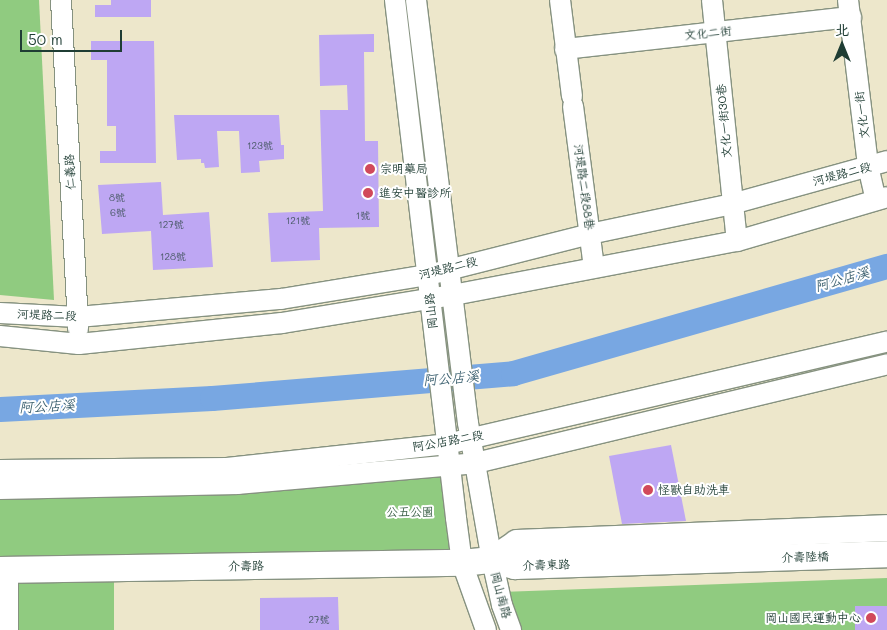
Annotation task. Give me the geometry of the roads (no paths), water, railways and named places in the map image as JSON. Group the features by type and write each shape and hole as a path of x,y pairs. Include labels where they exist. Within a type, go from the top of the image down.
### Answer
{"main road":[{"name":"介壽陸橋","path":"730,534 887,528"},
{"name":"介壽東路","path":"492,560 517,543 730,534"},
{"name":"介壽陸橋","path":"724,559 887,554"},
{"name":"介壽東路","path":"492,560 515,566 724,559"},
{"name":"介壽路","path":"4,570 462,563 492,560"}],"street":[{"name":"仁義路","path":"61,0 79,344"},
{"name":"岡山路","path":"395,0 428,275 448,467 462,563"},
{"name":"岡山路","path":"416,0 470,431 492,560"},
{"name":"河堤路二段88巷","path":"560,0 594,268"},
{"name":"文化一街30巷","path":"712,0 737,241"},
{"name":"文化二街","path":"566,49 715,32 849,8"},
{"name":"文化一街","path":"849,8 878,164 882,199"},
{"name":"河堤路二段","path":"0,313 78,317 282,299 428,275 590,234 732,204 878,164"},
{"name":"河堤路二段","path":"0,336 79,344 282,323 454,295 737,241 882,199"},
{"name":"阿公店路二段","path":"0,470 227,468 470,431 887,342"},
{"name":"阿公店路二段","path":"0,489 238,484 448,467 476,463 887,364"},
{"name":"岡山南路","path":"492,560 502,605 511,630"},
{"name":"岡山南路","path":"462,563 486,630"},
{"path":"4,570 8,630"}],"waterway":[{"name":"阿公店溪","path":"0,409 212,398 513,373 887,266"}],"place":[{"name":"宗明藥局","path":"370,169"},
{"name":"進安中醫診所","path":"368,193"},
{"name":"怪獸自助洗車","path":"648,490"},
{"name":"岡山國民運動中心","path":"871,618"}],"park label":[{"name":"公五公園","path":"410,512"}]}
